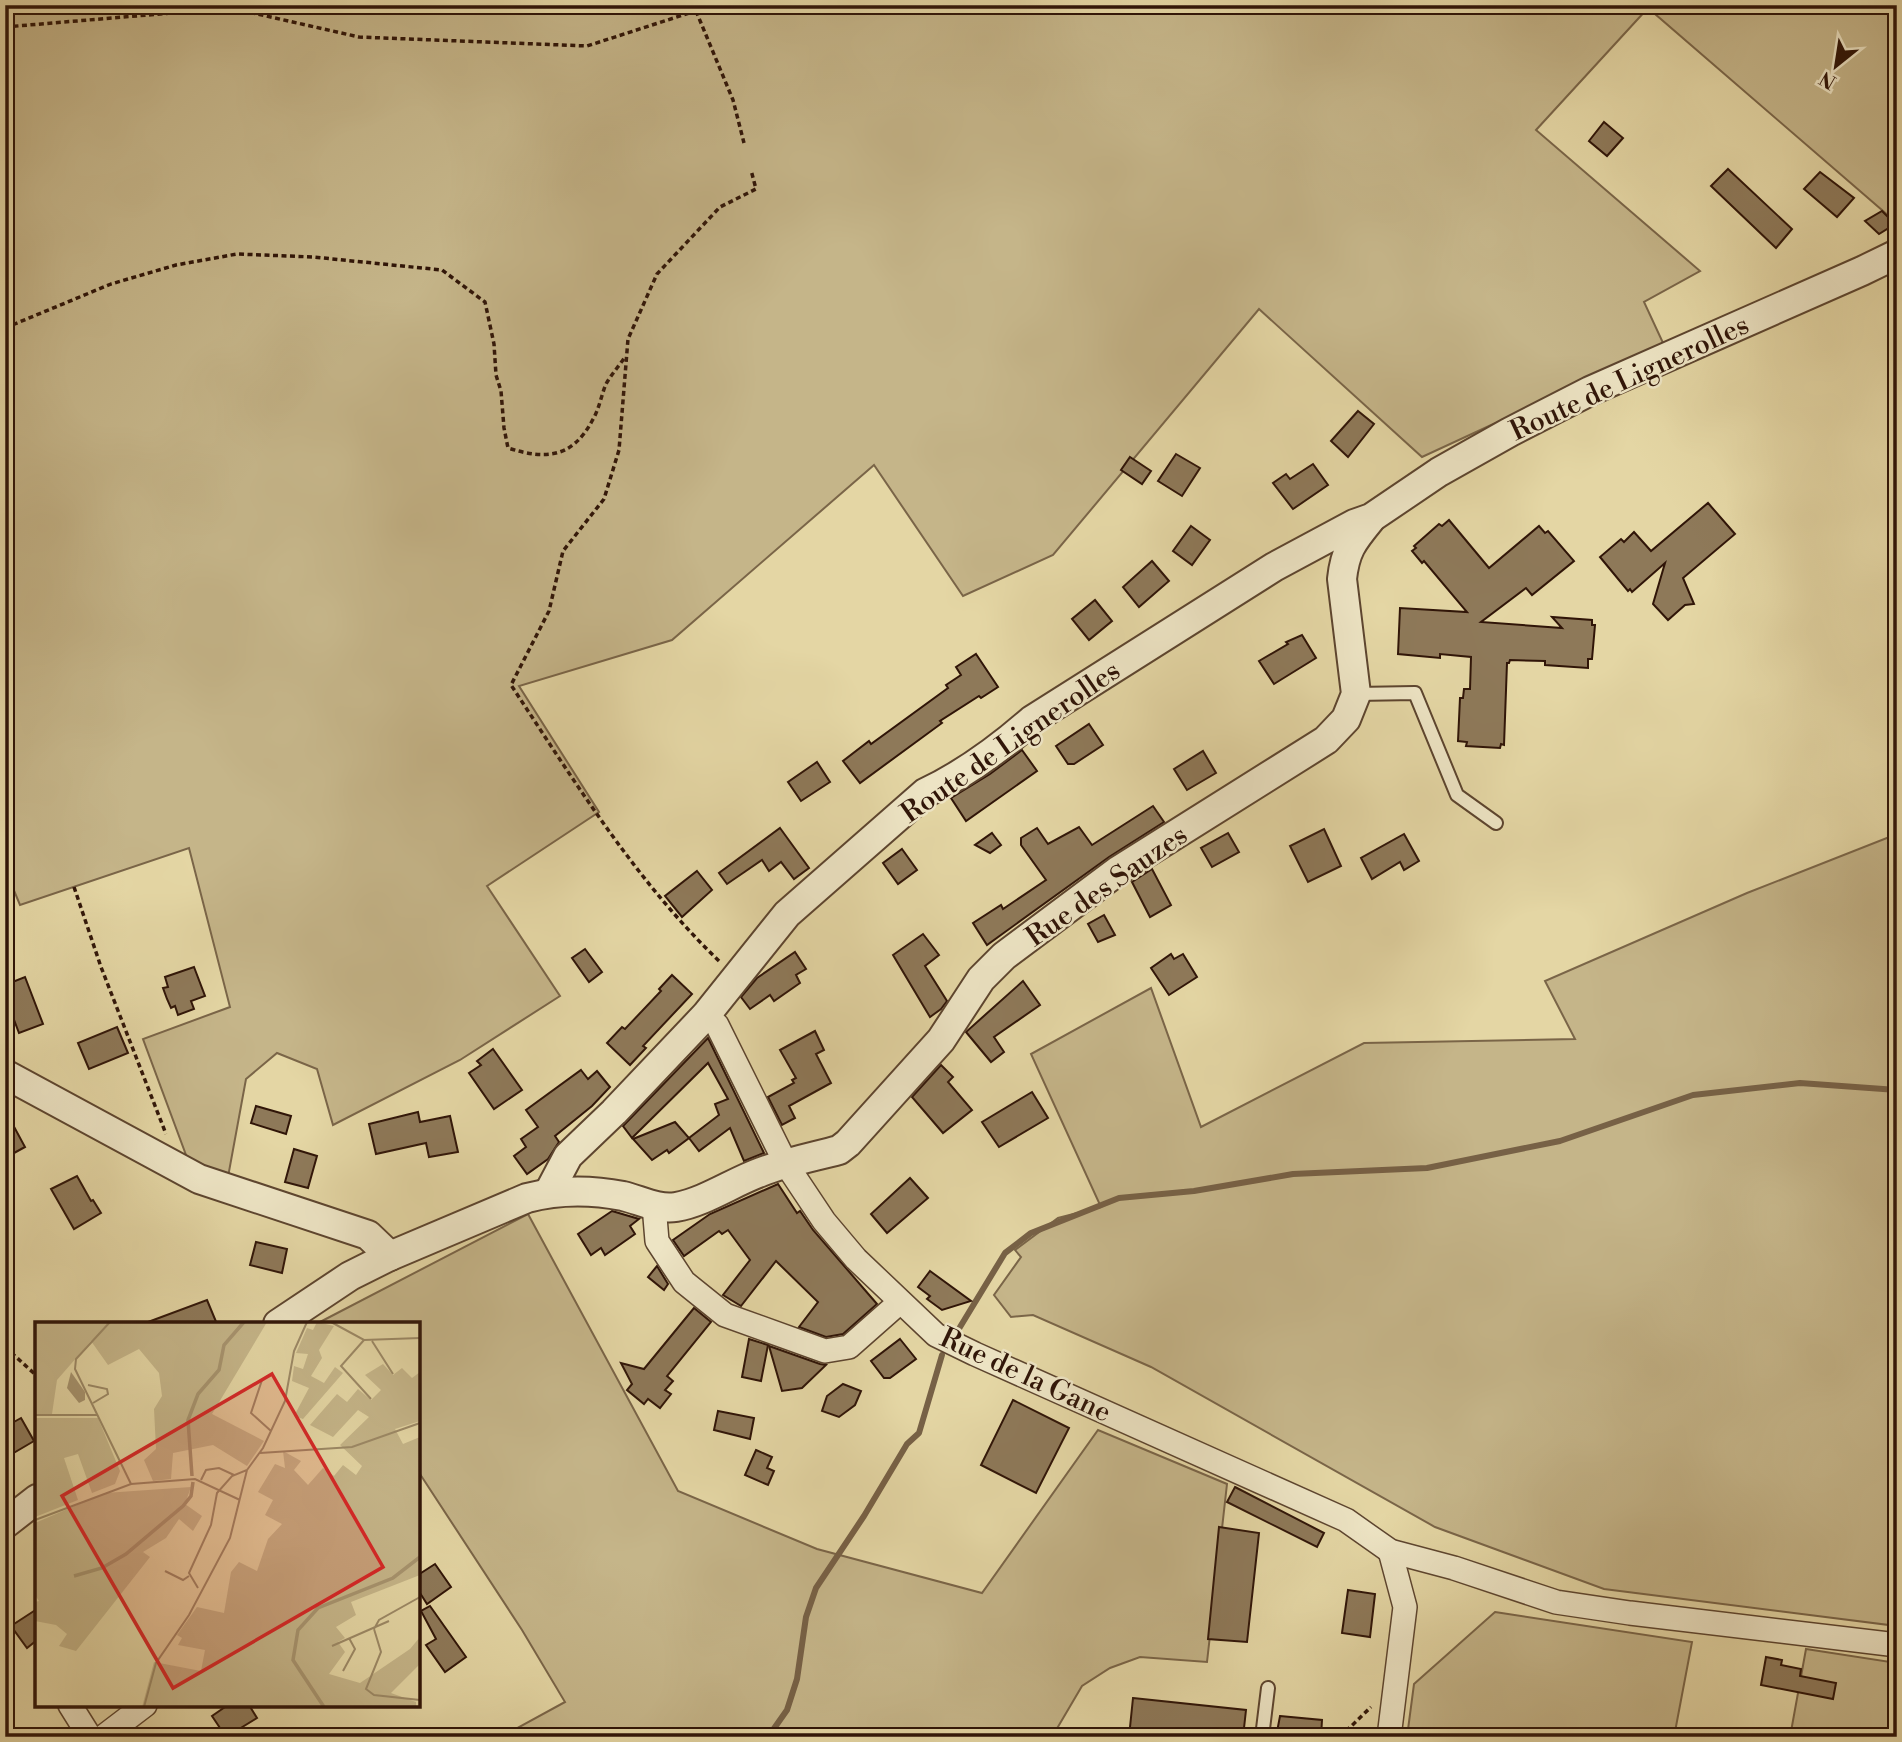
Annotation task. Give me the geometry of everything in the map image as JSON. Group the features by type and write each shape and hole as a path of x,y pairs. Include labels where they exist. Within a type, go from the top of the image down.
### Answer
{"street":[{"name":"Route de Lignerolles","path":"549,1192 568,1156 706,1015 788,914 925,793 951,781 1003,745 1032,720 1274,567 1354,524 1371,518 1439,472 1521,426 1590,391 1897,254"},
{"path":"1356,694 1342,579 1344,561 1350,545 1371,518"},
{"path":"1309,550 1331,562 1342,579"},
{"name":"Rue des Sauzes","path":"786,1164 839,1150 848,1143 941,1041 981,979 1003,956 1119,870 1326,740 1346,719 1356,694"},
{"name":"Rue de la Gane","path":"706,1015 717,1026 786,1164 824,1221 856,1259 936,1335 1346,1520 1390,1551 1556,1602 1897,1645"},
{"path":"5,1074 198,1179 368,1235 390,1256"},
{"path":"281,1322 350,1276 390,1256 527,1198 549,1192 622,1196 674,1208 761,1171 786,1164"},
{"path":"654,1205 657,1241 684,1282 725,1315 825,1351 849,1347 900,1302"},
{"path":"5,1524 35,1501"},
{"path":"1389,1737 1405,1607 1390,1551"},
{"path":"71,1707 90,1737"},
{"path":"103,1737 142,1707"}],"lane":[{"path":"1356,694 1415,693 1457,795 1496,823"},
{"path":"1262,1737 1268,1688"}],"path":[{"path":"5,27 231,8 359,37 587,46 713,5"},
{"path":"696,11 733,100 744,143"},
{"path":"735,977 661,901 591,806 512,685 549,611 563,551 604,499 619,450 628,339 657,274 720,207 756,190 751,170"},
{"path":"5,328 111,284 176,265 237,254 313,257 442,270 485,302 494,344 496,375 501,391 508,449 526,454 554,455 576,444 593,420 607,383 627,356"},
{"path":"74,887 101,967 170,1144 169,1163"},
{"path":"5,1347 35,1374"},
{"path":"1340,1737 1376,1704"}],"shaded area":[{"path":"5,5 1897,5 1897,223 1648,8 1536,130 1700,271 1644,302 1664,345 1422,457 1259,309 1053,555 963,596 874,465 672,640 519,686 599,812 487,886 560,996 460,1060 333,1125 317,1069 277,1053 246,1079 228,1177 189,1163 143,1039 230,1007 189,848 20,905 5,869"},
{"path":"1897,834 1897,1626 1604,1589 1435,1527 1151,1367 1033,1315 1011,1317 994,1295 1021,1257 1015,1250 1058,1218 1101,1207 1031,1054 1151,988 1201,1127 1364,1043 1575,1039 1545,981 1747,893"},
{"path":"528,1214 678,1491 817,1549 982,1593 1098,1430 1227,1484 1207,1662 1140,1657 1110,1668 1082,1686 1052,1737 501,1737 565,1702 522,1630 420,1474 420,1322 320,1322"},
{"path":"1495,1612 1692,1642 1674,1737 1407,1737 1414,1684"},
{"path":"1806,1649 1897,1663 1897,1737 1790,1737"}],"building":[{"path":"1604,122 1623,138 1607,156 1589,141"},
{"path":"1728,169 1792,229 1776,248 1711,186"},
{"path":"1820,172 1854,198 1837,217 1804,189"},
{"path":"1882,211 1895,224 1879,234 1865,221"},
{"path":"1358,411 1374,424 1348,457 1331,441"},
{"path":"1176,454 1200,468 1182,496 1158,481"},
{"path":"1130,457 1151,471 1142,484 1121,470"},
{"path":"1313,464 1328,485 1293,509 1273,483 1286,474 1290,479"},
{"path":"1708,503 1735,534 1683,578 1694,604 1685,605 1668,620 1653,604 1665,563 1632,592 1630,589 1628,591 1600,557 1621,539 1624,542 1634,532 1651,551"},
{"path":"1449,520 1489,568 1539,526 1545,533 1548,531 1574,561 1532,595 1526,588 1481,622 1562,628 1552,617 1592,620 1592,625 1595,625 1592,659 1588,659 1588,668 1545,665 1545,661 1510,660 1507,663 1504,745 1501,744 1500,748 1466,746 1467,742 1458,741 1460,698 1463,698 1464,689 1470,689 1471,657 1440,654 1440,658 1398,654 1400,608 1467,612 1424,561 1422,563 1412,551 1416,548 1414,546 1439,524 1442,526"},
{"path":"1191,526 1210,540 1192,565 1173,551"},
{"path":"1152,561 1169,581 1139,607 1123,587"},
{"path":"1095,600 1112,621 1089,640 1072,619"},
{"path":"1302,635 1316,658 1274,684 1259,661 1288,644 1286,642"},
{"path":"976,654 998,687 940,721 942,723 860,783 843,761 948,688 946,685 961,675 956,667"},
{"path":"1089,724 1103,745 1074,764 1068,764 1056,746"},
{"path":"1022,750 1037,771 966,821 951,798"},
{"path":"1203,751 1216,773 1187,790 1174,769"},
{"path":"817,762 830,782 801,801 788,782"},
{"path":"1153,806 1164,822 1109,857 987,945 973,923 1001,905 1003,909 1046,880 1021,845 1021,838 1037,828 1048,844 1079,827 1092,845"},
{"path":"780,828 809,868 794,879 781,862 769,871 762,860 727,884 719,873"},
{"path":"1324,829 1341,866 1308,882 1290,846"},
{"path":"992,833 1001,845 990,853 975,845"},
{"path":"1228,833 1239,852 1212,867 1201,848"},
{"path":"1404,834 1419,861 1404,870 1400,862 1372,879 1361,858"},
{"path":"902,849 917,870 898,884 883,863"},
{"path":"1152,869 1171,905 1150,917 1132,882"},
{"path":"697,871 712,890 682,917 665,896"},
{"path":"1104,915 1115,935 1098,942 1088,924"},
{"path":"923,934 939,955 925,966 947,1001 930,1017 893,955"},
{"path":"585,949 602,972 589,982 572,958"},
{"path":"795,952 806,969 796,975 800,983 774,1001 770,995 750,1009 741,997 757,978"},
{"path":"1171,954 1174,959 1183,954 1197,977 1169,995 1151,968"},
{"path":"194,967 205,996 191,1001 194,1009 178,1015 175,1006 171,1008 163,988 168,987 165,977"},
{"path":"672,975 692,994 643,1046 646,1048 630,1065 607,1043 622,1027 625,1029 661,991 659,989"},
{"path":"25,977 43,1024 19,1033 5,996 5,985"},
{"path":"1023,981 1040,1005 994,1037 1004,1052 991,1062 966,1032"},
{"path":"117,1027 128,1053 89,1069 78,1043"},
{"path":"815,1031 824,1050 816,1054 831,1083 789,1106 795,1118 782,1125 768,1097 794,1083 792,1080 796,1078 780,1050"},
{"path":"708,1038 764,1153 744,1161 730,1128 699,1151 689,1138 719,1115 715,1104 728,1099 708,1063 632,1138 623,1126"},
{"path":"493,1049 522,1090 494,1109 469,1073 481,1065 477,1061"},
{"path":"941,1065 953,1077 948,1082 972,1110 943,1133 912,1097"},
{"path":"581,1070 588,1079 597,1071 610,1087 592,1106 555,1136 559,1142 548,1159 527,1174 514,1156 526,1147 521,1139 538,1127 526,1110"},
{"path":"1032,1092 1048,1118 999,1147 982,1122"},
{"path":"256,1106 291,1116 286,1134 251,1123"},
{"path":"5,1110 25,1147 5,1158"},
{"path":"418,1112 420,1122 450,1116 458,1152 429,1157 426,1143 376,1154 369,1124"},
{"path":"675,1122 689,1138 669,1153 667,1150 652,1160 633,1139"},
{"path":"294,1149 317,1156 308,1188 285,1182"},
{"path":"77,1176 101,1213 74,1229 51,1189"},
{"path":"910,1178 928,1198 887,1233 871,1214"},
{"path":"778,1184 797,1213 800,1211 813,1230 877,1304 843,1334 826,1337 799,1327 818,1302 776,1261 741,1306 723,1295 750,1260 728,1230 722,1234 719,1231 684,1256 673,1240 710,1214"},
{"path":"612,1211 639,1219 630,1226 635,1234 605,1255 601,1248 591,1255 578,1234"},
{"path":"256,1242 287,1249 282,1273 250,1265"},
{"path":"657,1266 668,1284 664,1290 648,1277"},
{"path":"930,1271 971,1301 942,1310 927,1299 930,1296 918,1287"},
{"path":"207,1300 216,1322 148,1322"},
{"path":"694,1308 711,1322 667,1376 673,1381 665,1390 671,1394 660,1408 648,1399 644,1404 627,1390 632,1384 621,1363 644,1369"},
{"path":"749,1339 768,1345 761,1381 742,1377"},
{"path":"900,1339 916,1359 890,1378 884,1378 871,1361"},
{"path":"769,1346 826,1365 802,1388 782,1391"},
{"path":"843,1384 861,1391 855,1405 839,1417 822,1411 827,1396"},
{"path":"1013,1400 1069,1428 1036,1493 981,1465"},
{"path":"718,1411 754,1418 750,1439 714,1430"},
{"path":"21,1418 34,1441 5,1458 5,1427"},
{"path":"756,1450 772,1457 767,1468 774,1471 768,1485 745,1475"},
{"path":"1235,1487 1324,1533 1317,1547 1227,1502"},
{"path":"1219,1527 1259,1533 1247,1642 1208,1639"},
{"path":"435,1564 451,1587 427,1604 420,1593 420,1574"},
{"path":"1348,1590 1375,1594 1370,1637 1342,1633"},
{"path":"430,1606 466,1657 445,1672 426,1645 436,1639 421,1611"},
{"path":"35,1610 35,1642 27,1648 11,1626"},
{"path":"1766,1657 1782,1660 1781,1665 1801,1669 1800,1676 1836,1683 1833,1699 1761,1685"},
{"path":"1133,1698 1246,1710 1243,1737 1129,1737"},
{"path":"225,1707 250,1707 257,1718 226,1737 212,1716"},
{"path":"1280,1716 1322,1720 1321,1737 1276,1737"}],"waterway":[{"path":"957,1332 1005,1253 1031,1233 1119,1198 1194,1191 1293,1174 1427,1168 1560,1141 1693,1095 1800,1083 1897,1090"},
{"path":"768,1737 787,1710 797,1679 806,1617 816,1588 864,1516 907,1444 919,1433 942,1355"}]}
